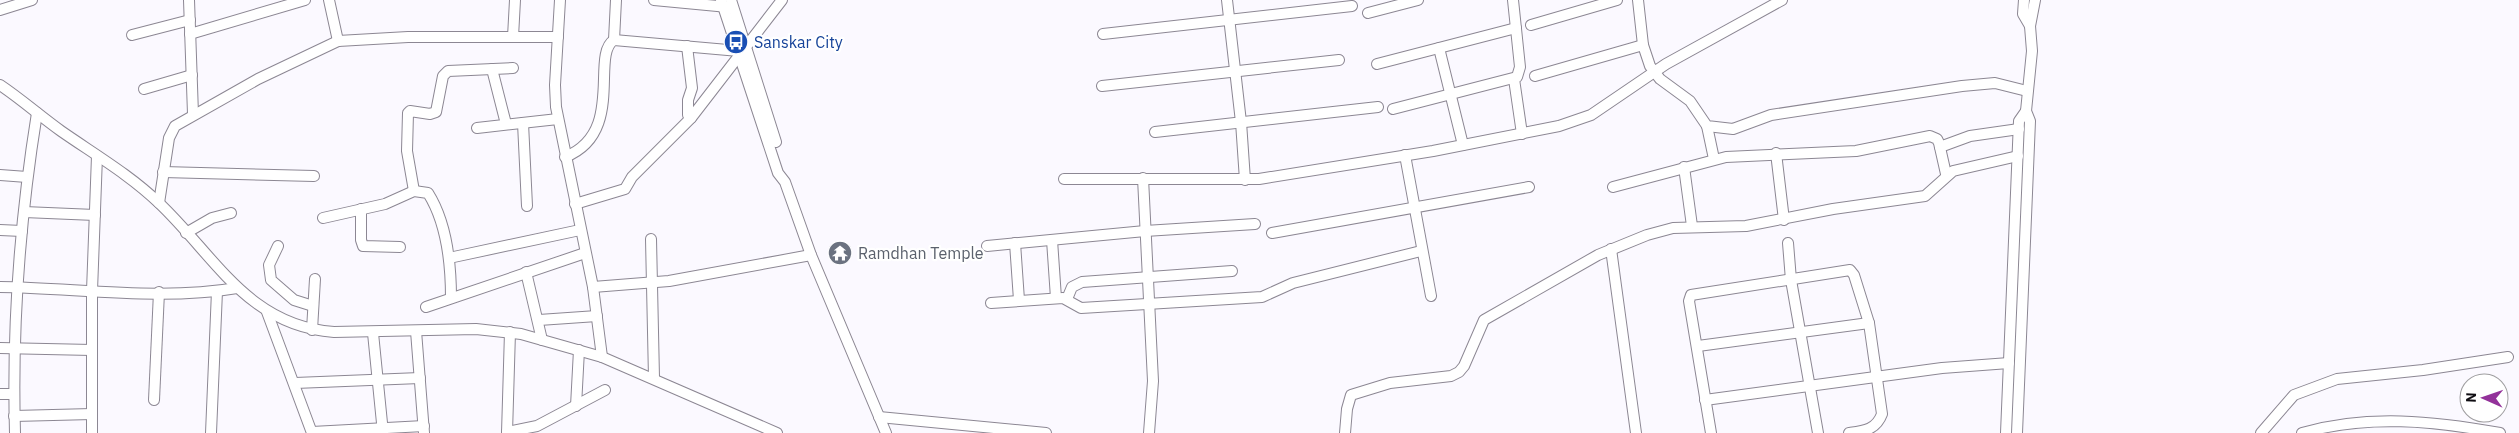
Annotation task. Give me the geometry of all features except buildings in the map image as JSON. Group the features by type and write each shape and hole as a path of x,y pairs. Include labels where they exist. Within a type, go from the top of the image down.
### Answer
{"street":[{"path":"0,10 32,0"},
{"path":"189,0 193,114"},
{"path":"190,34 305,0"},
{"path":"329,0 338,42"},
{"path":"513,37 515,0"},
{"path":"560,0 555,96 580,230 593,287 602,357"},
{"path":"566,157 578,151 588,142 598,126 603,99 607,48 614,40 616,0"},
{"path":"654,0 727,3 778,172 783,177 811,255 886,433"},
{"path":"575,204 625,190 632,177 691,118 782,0"},
{"path":"1228,0 1242,122 1245,180"},
{"path":"1368,12 1418,0"},
{"path":"1393,109 1514,79 1520,71 1513,0"},
{"path":"1531,25 1617,0"},
{"path":"1638,0 1643,45 1654,72 1669,87 1690,101 1707,126 1714,159"},
{"path":"1064,180 1143,178 1245,180 1405,155 1559,126 1591,115 1654,72 1767,4 1782,0"},
{"path":"2024,0 2023,14 2030,26"},
{"path":"2017,433 2030,121 2026,111 2032,51 2030,26 2035,0"},
{"path":"1103,34 1352,6"},
{"path":"132,34 190,20"},
{"path":"1377,64 1516,28"},
{"path":"159,203 170,131 193,114 258,79 338,42 408,37 558,37"},
{"path":"614,40 742,51"},
{"path":"1535,76 1643,45"},
{"path":"687,46 692,88 688,100 688,115 691,118"},
{"path":"1439,48 1463,145"},
{"path":"1102,86 1339,60"},
{"path":"414,191 407,151 408,113 410,111 430,114 436,112 443,76 448,72 513,68"},
{"path":"492,69 506,124"},
{"path":"144,89 192,75"},
{"path":"1514,79 1522,134"},
{"path":"1707,126 1733,129 1771,115 1962,86 1995,83 2027,91"},
{"path":"0,85 159,203 237,288 266,312 312,330 373,332 476,329 510,332 602,357 654,378 758,429 777,433"},
{"path":"1155,132 1378,107"},
{"path":"2006,433 2019,121 2026,111"},
{"path":"15,433 14,394 18,287 27,177 36,113"},
{"path":"477,128 558,119"},
{"path":"523,122 527,206"},
{"path":"1940,146 1970,136 2019,129"},
{"path":"1613,187 1714,159 1776,153 1856,151 1930,136 1937,139 1940,146 1946,174"},
{"path":"1776,153 1784,220"},
{"path":"1405,155 1421,251 1431,296"},
{"path":"92,433 92,291 97,156"},
{"path":"1345,433 1347,409 1351,395 1390,383 1451,376 1459,372 1464,366 1484,320 1611,249 1647,235 1673,228 1692,226 1731,227 1926,196 1932,192 1946,174 1959,168 2018,156"},
{"path":"1684,167 1692,226"},
{"path":"163,172 314,176"},
{"path":"0,175 27,177"},
{"path":"1143,178 1153,381 1149,433"},
{"path":"1272,233 1529,187"},
{"path":"323,218 385,204 414,191 424,191 432,198 449,258 452,298"},
{"path":"361,209 360,240 363,246 400,246"},
{"path":"24,212 95,216"},
{"path":"186,233 212,218 231,213"},
{"path":"987,246 1145,231 1255,224"},
{"path":"0,230 22,231"},
{"path":"449,258 580,230"},
{"path":"651,239 654,378"},
{"path":"1052,240 1056,298"},
{"path":"1015,243 1019,300"},
{"path":"1788,243 1791,280 1818,433"},
{"path":"278,246 270,265 271,280 294,300 313,306"},
{"path":"1611,249 1636,433"},
{"path":"991,303 1056,298 1067,299 1082,308 1262,297 1293,283 1421,251"},
{"path":"426,308 585,253"},
{"path":"593,287 651,283 811,255"},
{"path":"1711,433 1689,301 1692,295 1850,270 1854,275 1869,323 1882,414 1878,424 1868,430 1849,433"},
{"path":"526,272 542,340"},
{"path":"1067,299 1072,287 1076,283 1232,272"},
{"path":"312,330 315,278"},
{"path":"0,287 159,292 217,291 237,288"},
{"path":"211,433 217,291"},
{"path":"154,400 159,292"},
{"path":"266,312 295,383 312,432 424,430 416,331"},
{"path":"538,320 597,316"},
{"path":"1698,346 1869,323"},
{"path":"373,332 383,431"},
{"path":"510,332 507,432 537,426 605,390"},
{"path":"0,348 92,350"},
{"path":"576,406 579,350"},
{"path":"2261,433 2294,395 2336,379 2423,370 2508,357"},
{"path":"1705,400 1942,368 2009,363"},
{"path":"295,383 420,378"},
{"path":"0,394 14,394"},
{"path":"14,416 92,414"},
{"path":"879,417 1046,433"},
{"path":"2302,433 2340,424 2391,420 2425,422 2500,433"}],"place":[{"name":"Sanskar City","path":"736,42"},
{"name":"Ramdhan Temple","path":"840,253"}]}
